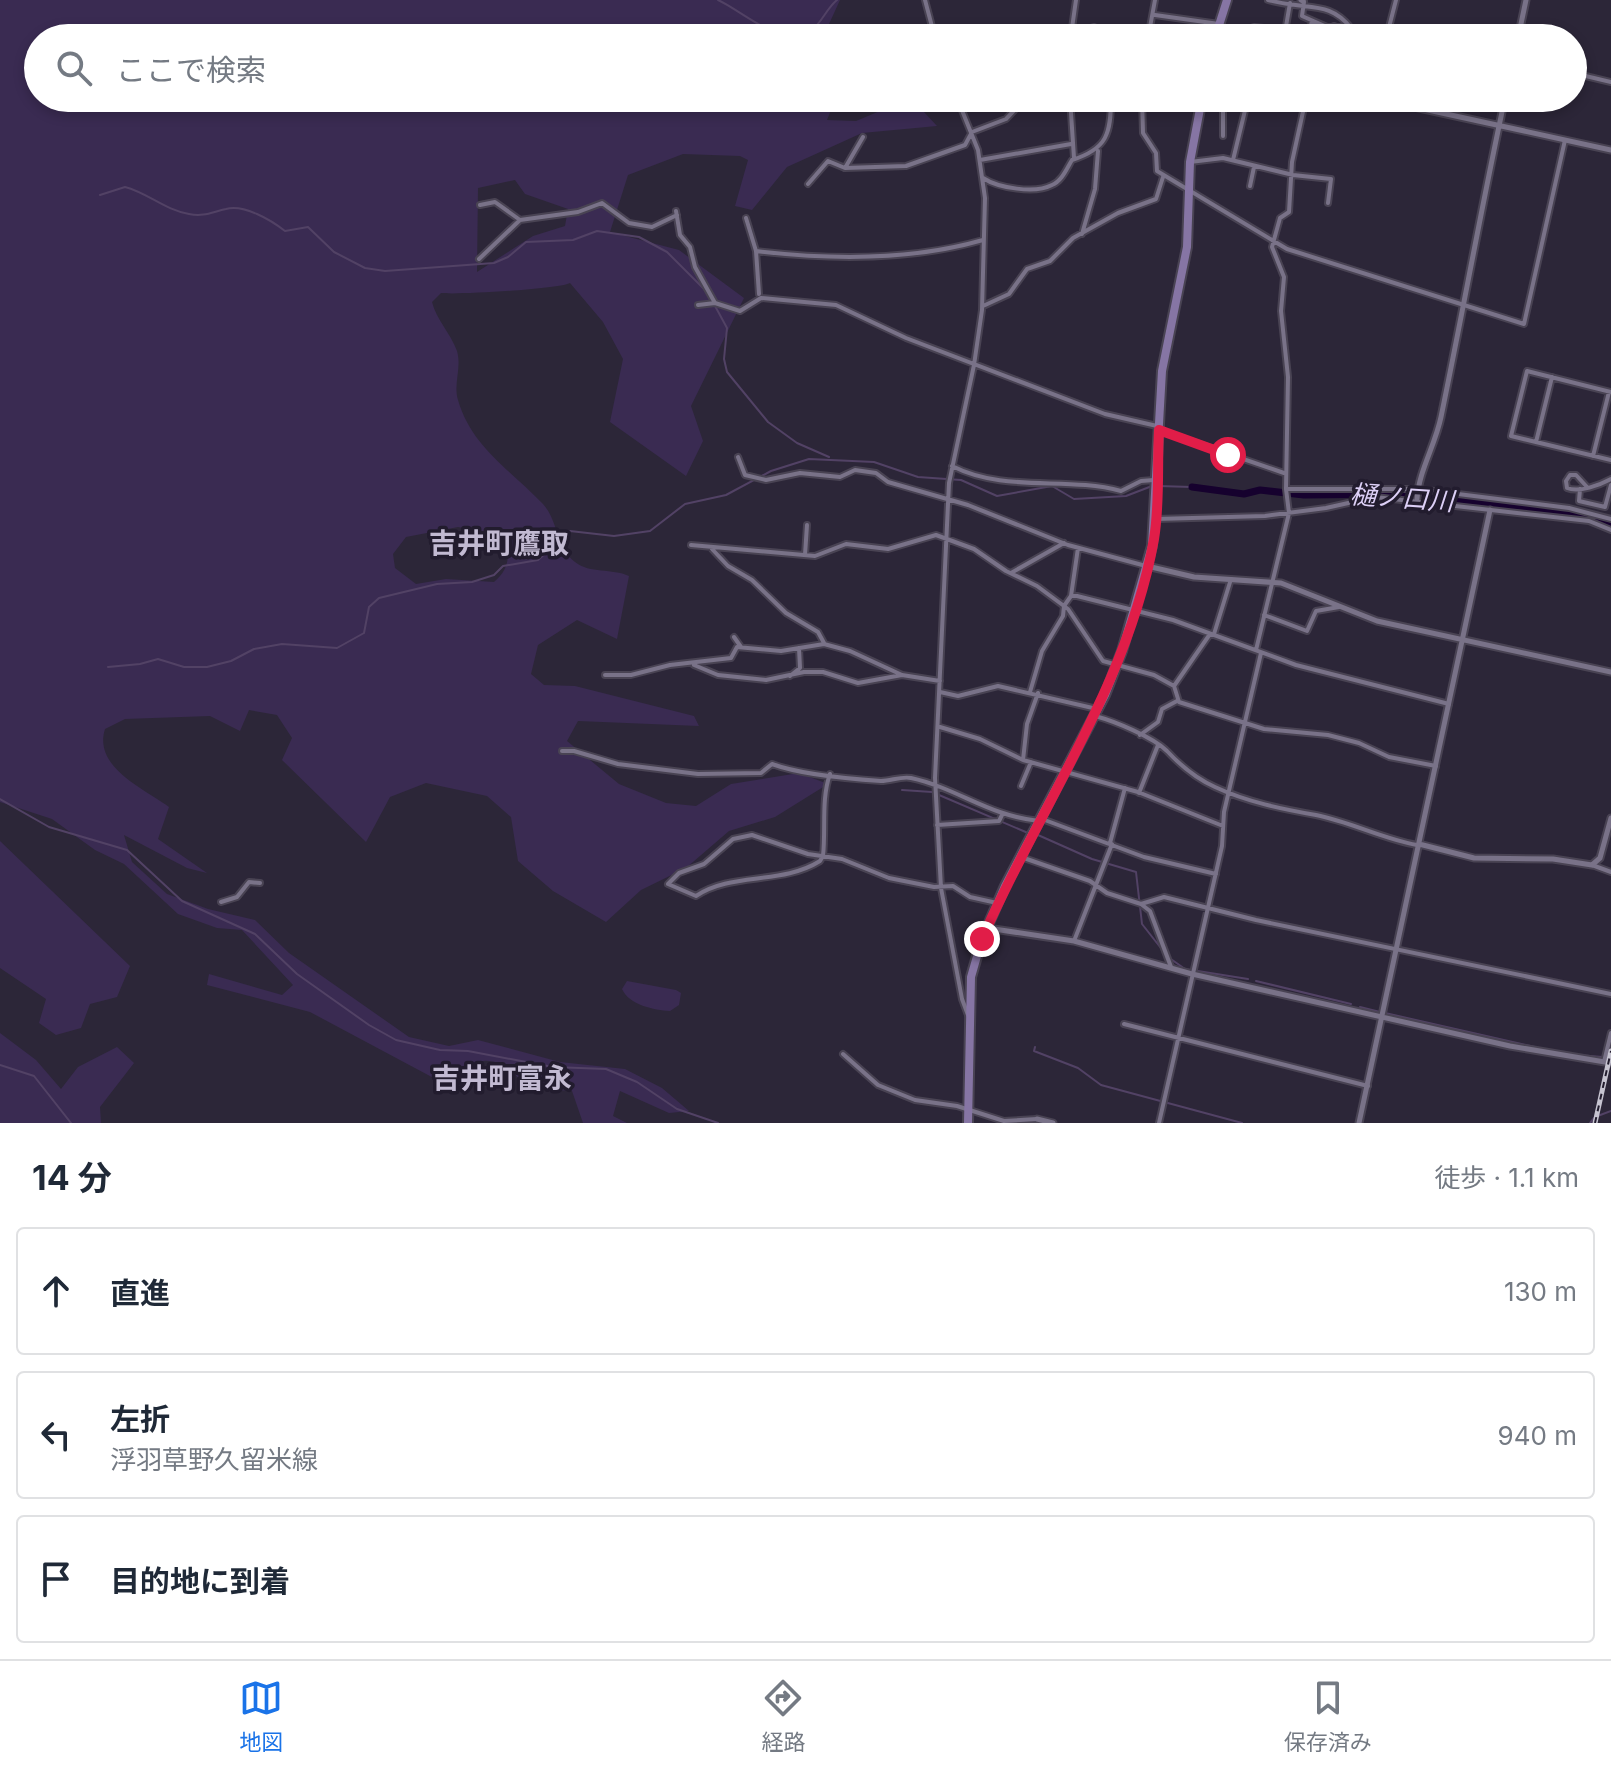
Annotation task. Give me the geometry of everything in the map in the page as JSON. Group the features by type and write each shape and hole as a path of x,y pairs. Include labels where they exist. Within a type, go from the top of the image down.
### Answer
{"main road":[{"path":"1220,24 1227,0"},
{"path":"968,1123 971,977 997,903 1097,713 1117,665 1146,566 1156,519 1165,353 1187,247 1190,162 1199,112"}],"street":[{"path":"925,0 931,24"},
{"path":"1073,24 1076,0"},
{"path":"1152,24 1155,0"},
{"path":"1268,0 1290,3 1322,0"},
{"path":"1390,24 1396,0"},
{"path":"1521,24 1526,0"},
{"path":"1303,1 1302,16 1325,24"},
{"path":"1287,24 1290,3"},
{"path":"1342,9 1348,24"},
{"path":"1155,15 1188,24"},
{"path":"1587,76 1611,82"},
{"path":"963,112 972,132 983,178 982,307 974,365 949,483 935,793 941,888 968,1016"},
{"path":"808,184 828,161 845,168 906,166 953,146 965,145 972,132 1006,119 1013,112"},
{"path":"1070,112 1074,158"},
{"path":"983,178 1000,185 1041,189 1055,184 1074,158 1090,156 1099,146 1111,125 1111,112"},
{"path":"1143,112 1145,141 1156,153 1157,171 1163,177 1189,187 1226,215 1273,243 1461,306 1526,323 1565,139"},
{"path":"1223,112 1223,136"},
{"path":"1233,160 1245,112"},
{"path":"1159,1123 1216,874 1264,615 1289,513 1284,473 1288,377 1281,311 1284,277 1273,243 1280,218 1289,212 1292,162 1303,112"},
{"path":"1438,112 1611,150"},
{"path":"1418,495 1440,422 1502,112"},
{"path":"845,168 863,137"},
{"path":"980,160 1071,144"},
{"path":"1082,234 1095,189 1099,146"},
{"path":"1190,162 1223,158 1293,175 1331,179 1328,203"},
{"path":"1250,186 1254,167"},
{"path":"982,307 1009,294 1027,269 1050,261 1062,247 1082,234 1118,213 1156,199 1163,177"},
{"path":"480,205 495,202 520,220"},
{"path":"479,259 520,220 578,212 602,203 629,223 652,227 676,213 680,235 690,247 695,267 715,303"},
{"path":"746,218 756,251 759,294"},
{"path":"756,251 809,257 905,255 961,249 983,240"},
{"path":"698,305 715,303 740,311 761,298 836,305 974,365 1105,414 1159,428 1284,473"},
{"path":"1593,456 1610,392 1527,371 1511,436 1593,456 1611,460"},
{"path":"1536,442 1552,377"},
{"path":"738,457 745,475 766,480 800,473 840,477 855,470 876,473 888,482 948,500 1078,548 1194,577 1273,581 1297,587 1377,621 1611,672"},
{"path":"952,466 978,479 1038,485 1101,485 1121,491 1145,480 1156,484"},
{"path":"1580,489 1579,501 1605,507 1611,482 1580,489 1567,488 1568,476 1577,476 1587,487"},
{"path":"1286,490 1418,495 1560,509 1611,519"},
{"path":"1156,519 1240,518 1289,513 1375,497 1418,495 1490,510 1597,523 1611,530"},
{"path":"1521,514 1523,505"},
{"path":"1559,518 1560,509"},
{"path":"1359,1123 1490,510"},
{"path":"805,555 807,525"},
{"path":"691,545 805,555 824,553 846,544 888,549 928,536 948,540 974,549 1033,583 1064,606 1100,659 1154,675 1174,686"},
{"path":"1011,573 1064,543"},
{"path":"1030,692 1042,651 1071,596 1078,548"},
{"path":"712,549 728,566 752,580 786,613 818,632 824,644"},
{"path":"1177,701 1174,686 1212,634 1231,579"},
{"path":"1071,596 1173,620 1259,652 1449,704"},
{"path":"1264,615 1307,631 1316,611 1339,607"},
{"path":"734,637 741,647"},
{"path":"605,675 631,675 670,665 731,658 737,647 781,651 824,644 850,651 902,675 940,681"},
{"path":"790,676 800,668 799,648"},
{"path":"692,664 718,675 766,680 823,672 858,683 902,675"},
{"path":"940,692 958,696 998,686 1038,693 1125,724 1139,736 1158,745 1178,765 1229,792 1474,858 1553,859 1592,865 1600,858 1611,818"},
{"path":"1023,760 1027,724 1038,693"},
{"path":"1139,736 1158,722 1162,709 1177,701 1245,724 1336,737 1389,757 1436,766"},
{"path":"939,726 980,739 1023,760 1125,788 1223,826"},
{"path":"1139,793 1158,745"},
{"path":"562,751 574,751 618,764 698,774 761,773 772,764 788,770 885,781 906,777 935,785 1001,819"},
{"path":"1021,786 1031,762"},
{"path":"830,774 824,795 827,819 823,856 811,867 785,876 709,888 696,896 668,884 679,873 704,864 741,835 766,837 823,856 842,859 889,878 941,888 953,886 970,897 997,903"},
{"path":"1074,941 1106,862 1125,788"},
{"path":"936,825 1001,819 1042,820 1151,860 1216,874"},
{"path":"1021,857 1098,886 1107,893 1138,903 1150,911 1162,949 1173,969"},
{"path":"1592,865 1591,868 1611,872"},
{"path":"221,902 237,897 242,886 249,882 260,883"},
{"path":"1138,903 1164,897 1207,910 1611,994"},
{"path":"987,928 1074,941 1173,969 1193,971 1510,1046 1608,1063 1611,1033"},
{"path":"1124,1024 1178,1035 1368,1086"},
{"path":"843,1054 878,1085 915,1100 969,1109 1004,1121 1037,1119 1053,1123"}],"shaded area":[{"path":"0,0 840,0 829,24 24,24 24,112 830,112 827,120 856,121 878,112 924,112 937,126 862,133 787,167 752,210 735,206 748,160 740,156 683,154 628,175 610,232 679,250 744,298 691,406 703,441 686,476 610,422 623,359 603,322 570,283 508,291 441,293 432,302 457,351 458,400 473,432 543,504 564,549 575,562 587,568 629,576 617,639 577,620 538,645 531,674 544,685 575,686 694,716 699,726 578,721 567,741 619,784 666,803 696,806 731,784 799,773 828,784 775,817 729,831 686,868 641,890 606,922 553,891 518,861 511,817 487,796 426,783 390,797 366,842 282,760 292,738 277,715 249,710 240,731 210,716 125,719 105,729 103,742 106,755 113,765 134,784 169,807 158,839 207,873 187,868 124,835 132,862 167,894 208,909 255,920 289,953 409,1037 449,1046 478,1040 560,1062 625,1069 662,1088 689,1111 669,1113 620,1091 613,1116 627,1123 583,1123 572,1091 527,1083 493,1061 477,1062 462,1068 443,1083 310,1012 207,985 209,974 282,995 293,985 242,930 217,928 178,914 124,864 95,850 52,819 0,802","holes":["515,180 525,194 568,209 565,226 533,236 477,272 478,188","458,527 502,536 507,561 494,582 446,579 416,584 395,568 393,554 406,537"]},
{"path":"0,841 130,966 117,997 90,1004 81,1028 56,1035 39,1023 46,999 0,968"},
{"path":"627,981 676,990 681,993 679,1005 670,1011 636,1003 622,989"},
{"path":"0,1033 36,1060 61,1089 78,1067 117,1047 134,1063 100,1107 101,1123 0,1123"}],"waterway":[{"path":"718,0 759,24"},
{"path":"818,24 837,0"},
{"path":"100,195 125,187 189,214 204,215 233,208 249,211 285,231 308,227 334,252 365,268 385,271 494,263 508,257 526,242 573,240 597,231 639,237 667,252 708,293 727,328 724,359 727,372 768,422 797,443 829,457"},
{"path":"108,667 158,659 184,667 207,667 231,661 254,649 282,644 337,648 364,633 369,607 379,598 437,584 472,582 494,575 503,566 538,560 570,531 614,536 650,531 685,504 726,495 771,471 809,459 874,462 918,477 961,480 997,496 1052,486 1074,499 1126,496 1152,486"},
{"path":"1158,486 1192,487"},
{"name":"樋ノ口川","path":"1192,487 1244,494 1260,490 1304,495 1407,494 1588,517 1611,524"},
{"path":"902,790 932,792 1028,833"},
{"path":"0,799 49,827 127,850 182,901 255,934 297,974 369,1025 396,1040 553,1067 606,1069 637,1082 677,1109 718,1123"},
{"path":"1038,835 1092,859 1136,872 1142,924 1164,952"},
{"path":"1168,957 1185,969 1248,979"},
{"path":"1256,981 1351,1004"},
{"path":"1360,1007 1380,1012"},
{"path":"1385,1013 1548,1050"},
{"path":"1035,1047 1034,1051 1078,1068 1101,1085 1242,1123"},
{"path":"1578,1055 1602,1057"},
{"path":"0,1065 34,1076 71,1123"},
{"path":"1590,1123 1595,1117 1611,1111"}],"railway":[{"path":"1595,1123 1611,1051"}],"district":[{"name":"吉井町鷹取","path":"499,543"},
{"name":"吉井町富永","path":"502,1078"}],"route":[{"path":"982,939 1005,886 1095,716 1122,651 1154,537 1159,430 1228,455"}]}
